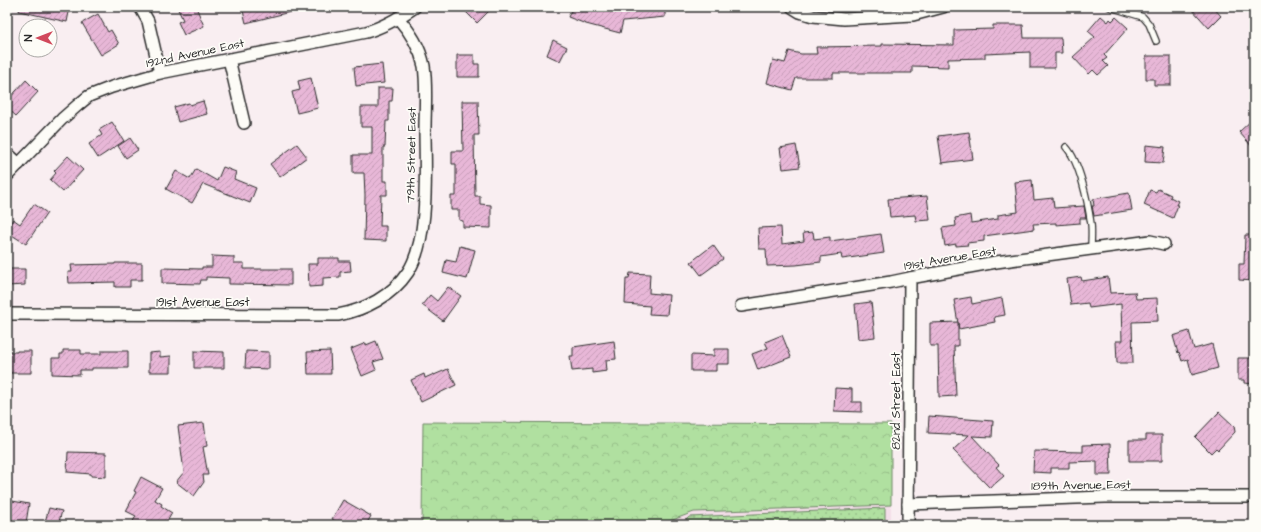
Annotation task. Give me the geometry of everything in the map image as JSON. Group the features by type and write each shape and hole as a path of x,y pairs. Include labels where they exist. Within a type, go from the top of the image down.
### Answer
{"street":[{"path":"140,7 148,21 160,73"},
{"name":"192nd Avenue East","path":"7,176 62,119 89,96 112,87 160,73 378,29 415,7"},
{"path":"792,7 800,12 813,16 844,19 913,15 942,7"},
{"name":"79th Street East","path":"392,290 408,272 419,246 423,220 425,186 424,67 419,50 411,33 398,18"},
{"path":"228,59 244,122"},
{"path":"7,153 19,164"},
{"name":"191st Avenue East","path":"741,306 891,282 996,262 1150,241 1164,244"},
{"name":"82nd Street East","path":"908,525 910,278"},
{"name":"191st Avenue East","path":"7,314 338,315 359,310 374,303 392,290"},
{"name":"189th Avenue East","path":"908,504 1105,497 1254,497"}],"lane":[{"path":"1110,7 1143,17 1150,24 1156,41"},
{"path":"1066,147 1074,158 1079,169 1091,224 1091,250"}],"shaded area":[{"path":"891,505 891,525 659,525 694,512"}],"green space":[{"path":"423,422 891,424 891,505 694,512 659,525 422,525"},
{"path":"885,508 885,525 681,525 689,517"}],"building":[{"path":"20,7 70,7 67,22 58,20 58,18 50,18 19,11"},
{"path":"177,7 196,7 204,26 184,35 178,22 183,20"},
{"path":"242,7 293,7 294,11 246,23"},
{"path":"461,7 493,7 477,23"},
{"path":"573,7 665,7 665,17 623,21 620,33 586,24 568,17"},
{"path":"1190,7 1213,7 1221,16 1209,28"},
{"path":"98,14 108,32 111,30 119,44 101,55 82,23"},
{"path":"1101,16 1108,22 1110,19 1112,21 1116,17 1128,28 1104,55 1107,58 1103,61 1108,66 1098,75 1093,70 1089,74 1073,57 1095,37 1088,31"},
{"path":"993,25 1023,25 1024,38 1061,38 1062,53 1055,53 1055,68 1030,68 1030,52 985,54 985,58 948,59 948,67 912,66 912,73 833,73 833,78 796,78 792,90 767,83 773,60 785,63 789,51 801,54 817,54 816,47 882,46 882,44 954,45 954,30 993,29"},
{"path":"553,40 567,47 560,61 547,55"},
{"path":"457,55 474,55 474,64 479,64 479,77 457,77"},
{"path":"1146,56 1171,56 1171,85 1154,85 1154,79 1146,79"},
{"path":"382,64 384,83 356,86 354,67"},
{"path":"311,78 318,108 297,113 292,92 300,90 298,81"},
{"path":"26,80 38,92 16,116 7,108 7,101"},
{"path":"378,88 393,88 392,101 389,101 389,121 386,121 385,147 383,147 383,181 387,181 387,195 381,195 380,226 386,226 386,241 364,240 364,173 353,173 353,155 372,155 372,127 361,127 361,107 378,107"},
{"path":"203,101 207,114 178,122 174,107 189,103 190,105"},
{"path":"462,101 478,101 479,135 474,135 475,196 480,196 480,204 491,205 491,228 463,227 463,221 459,220 459,210 451,210 451,196 456,196 456,164 452,164 452,151 463,151"},
{"path":"1254,118 1254,149 1239,132"},
{"path":"112,122 124,141 98,158 89,144 102,135 99,130"},
{"path":"969,132 973,159 942,163 938,136"},
{"path":"130,138 138,150 126,158 118,146"},
{"path":"297,144 307,157 280,177 270,164"},
{"path":"796,145 800,167 783,169 780,148"},
{"path":"1146,145 1165,147 1163,163 1145,162"},
{"path":"68,156 83,170 63,192 50,180 56,173 54,171"},
{"path":"223,167 236,172 234,179 256,188 250,203 203,184 192,203 166,189 176,171 190,179 196,169 217,181"},
{"path":"1032,180 1034,200 1053,198 1054,208 1084,206 1086,218 1080,218 1080,223 1056,225 1056,223 1033,224 1034,229 984,236 984,241 967,243 968,245 956,246 956,244 945,246 942,228 956,226 955,218 970,215 971,223 998,219 998,215 1018,212 1015,182"},
{"path":"1158,189 1171,195 1170,197 1178,201 1173,218 1144,205 1150,190 1156,192"},
{"path":"1129,193 1132,210 1094,216 1092,206 1094,206 1093,199"},
{"path":"927,196 930,220 916,221 915,215 890,217 888,199"},
{"path":"34,204 47,213 26,244 7,232 7,228 13,219 20,224"},
{"path":"781,227 782,244 804,241 803,233 813,232 814,239 830,237 830,241 881,234 884,253 842,259 841,254 821,257 821,262 767,266 766,249 759,249 758,228"},
{"path":"1245,235 1254,235 1254,281 1239,280 1239,264 1244,264"},
{"path":"713,245 723,259 701,275 691,262"},
{"path":"460,246 475,250 467,279 443,273 446,260 456,262"},
{"path":"212,256 234,257 234,263 244,263 244,269 291,269 291,285 229,284 229,278 206,277 206,280 201,280 200,284 162,283 162,268 202,269 202,267 212,267"},
{"path":"318,258 339,258 339,261 350,261 351,271 340,272 340,277 323,278 323,286 309,287 308,264 318,264"},
{"path":"142,263 142,280 130,280 130,287 115,287 115,282 69,283 68,272 72,272 71,265"},
{"path":"7,269 25,269 25,285 7,286"},
{"path":"630,273 650,274 649,293 669,295 667,315 649,314 650,306 625,304 626,278 629,278"},
{"path":"1081,277 1082,281 1108,277 1110,293 1135,292 1136,299 1157,298 1158,321 1132,322 1133,363 1117,363 1116,341 1122,341 1121,304 1089,308 1088,303 1071,305 1067,279"},
{"path":"448,287 461,296 443,321 422,305 430,295 437,301"},
{"path":"971,297 972,304 1002,298 1005,315 994,317 995,322 959,329 954,300"},
{"path":"871,302 875,337 858,339 855,304"},
{"path":"958,322 958,346 954,346 956,396 939,397 938,346 930,346 930,323"},
{"path":"1189,331 1194,349 1212,344 1218,368 1192,375 1188,359 1182,361 1173,336"},
{"path":"782,335 791,357 758,370 752,354 768,348 765,342"},
{"path":"376,341 383,359 373,362 376,370 362,376 351,349"},
{"path":"614,341 616,359 606,360 607,371 592,373 592,369 572,371 570,356 573,356 573,347"},
{"path":"714,349 729,349 729,364 716,364 716,371 691,371 691,355 714,356"},
{"path":"63,350 81,350 81,354 101,354 101,351 128,351 128,368 92,368 92,370 80,370 80,375 52,374 52,358 60,358 60,354 63,354"},
{"path":"31,351 31,373 7,373 7,352"},
{"path":"194,351 224,352 224,368 194,368"},
{"path":"246,351 269,352 269,369 245,368"},
{"path":"330,351 331,374 308,374 307,352"},
{"path":"160,352 160,357 171,356 171,372 149,372 149,353"},
{"path":"1238,358 1254,358 1254,384 1244,383 1244,380 1238,380"},
{"path":"448,369 456,385 421,402 411,380 424,374 425,378"},
{"path":"835,388 852,389 852,402 862,402 862,412 834,411"},
{"path":"1219,412 1234,426 1235,432 1218,450 1216,448 1211,453 1195,437"},
{"path":"929,416 993,421 992,437 972,436 999,465 996,467 1004,476 990,488 953,450 969,435 928,433"},
{"path":"204,423 207,446 203,447 208,475 203,475 204,482 194,496 176,482 184,472 178,426"},
{"path":"1146,435 1162,435 1162,461 1129,461 1129,440 1146,440"},
{"path":"1110,444 1111,475 1097,475 1097,461 1069,462 1069,468 1051,468 1051,473 1033,472 1034,451 1083,452 1083,445"},
{"path":"68,452 106,453 106,477 67,472"},
{"path":"141,477 162,488 155,500 172,513 165,525 131,525 136,516 126,511 136,492 134,491"},
{"path":"7,500 29,504 26,523 7,520"},
{"path":"343,500 371,516 366,525 342,525 332,519"},
{"path":"49,508 62,511 58,525 44,525"}]}
